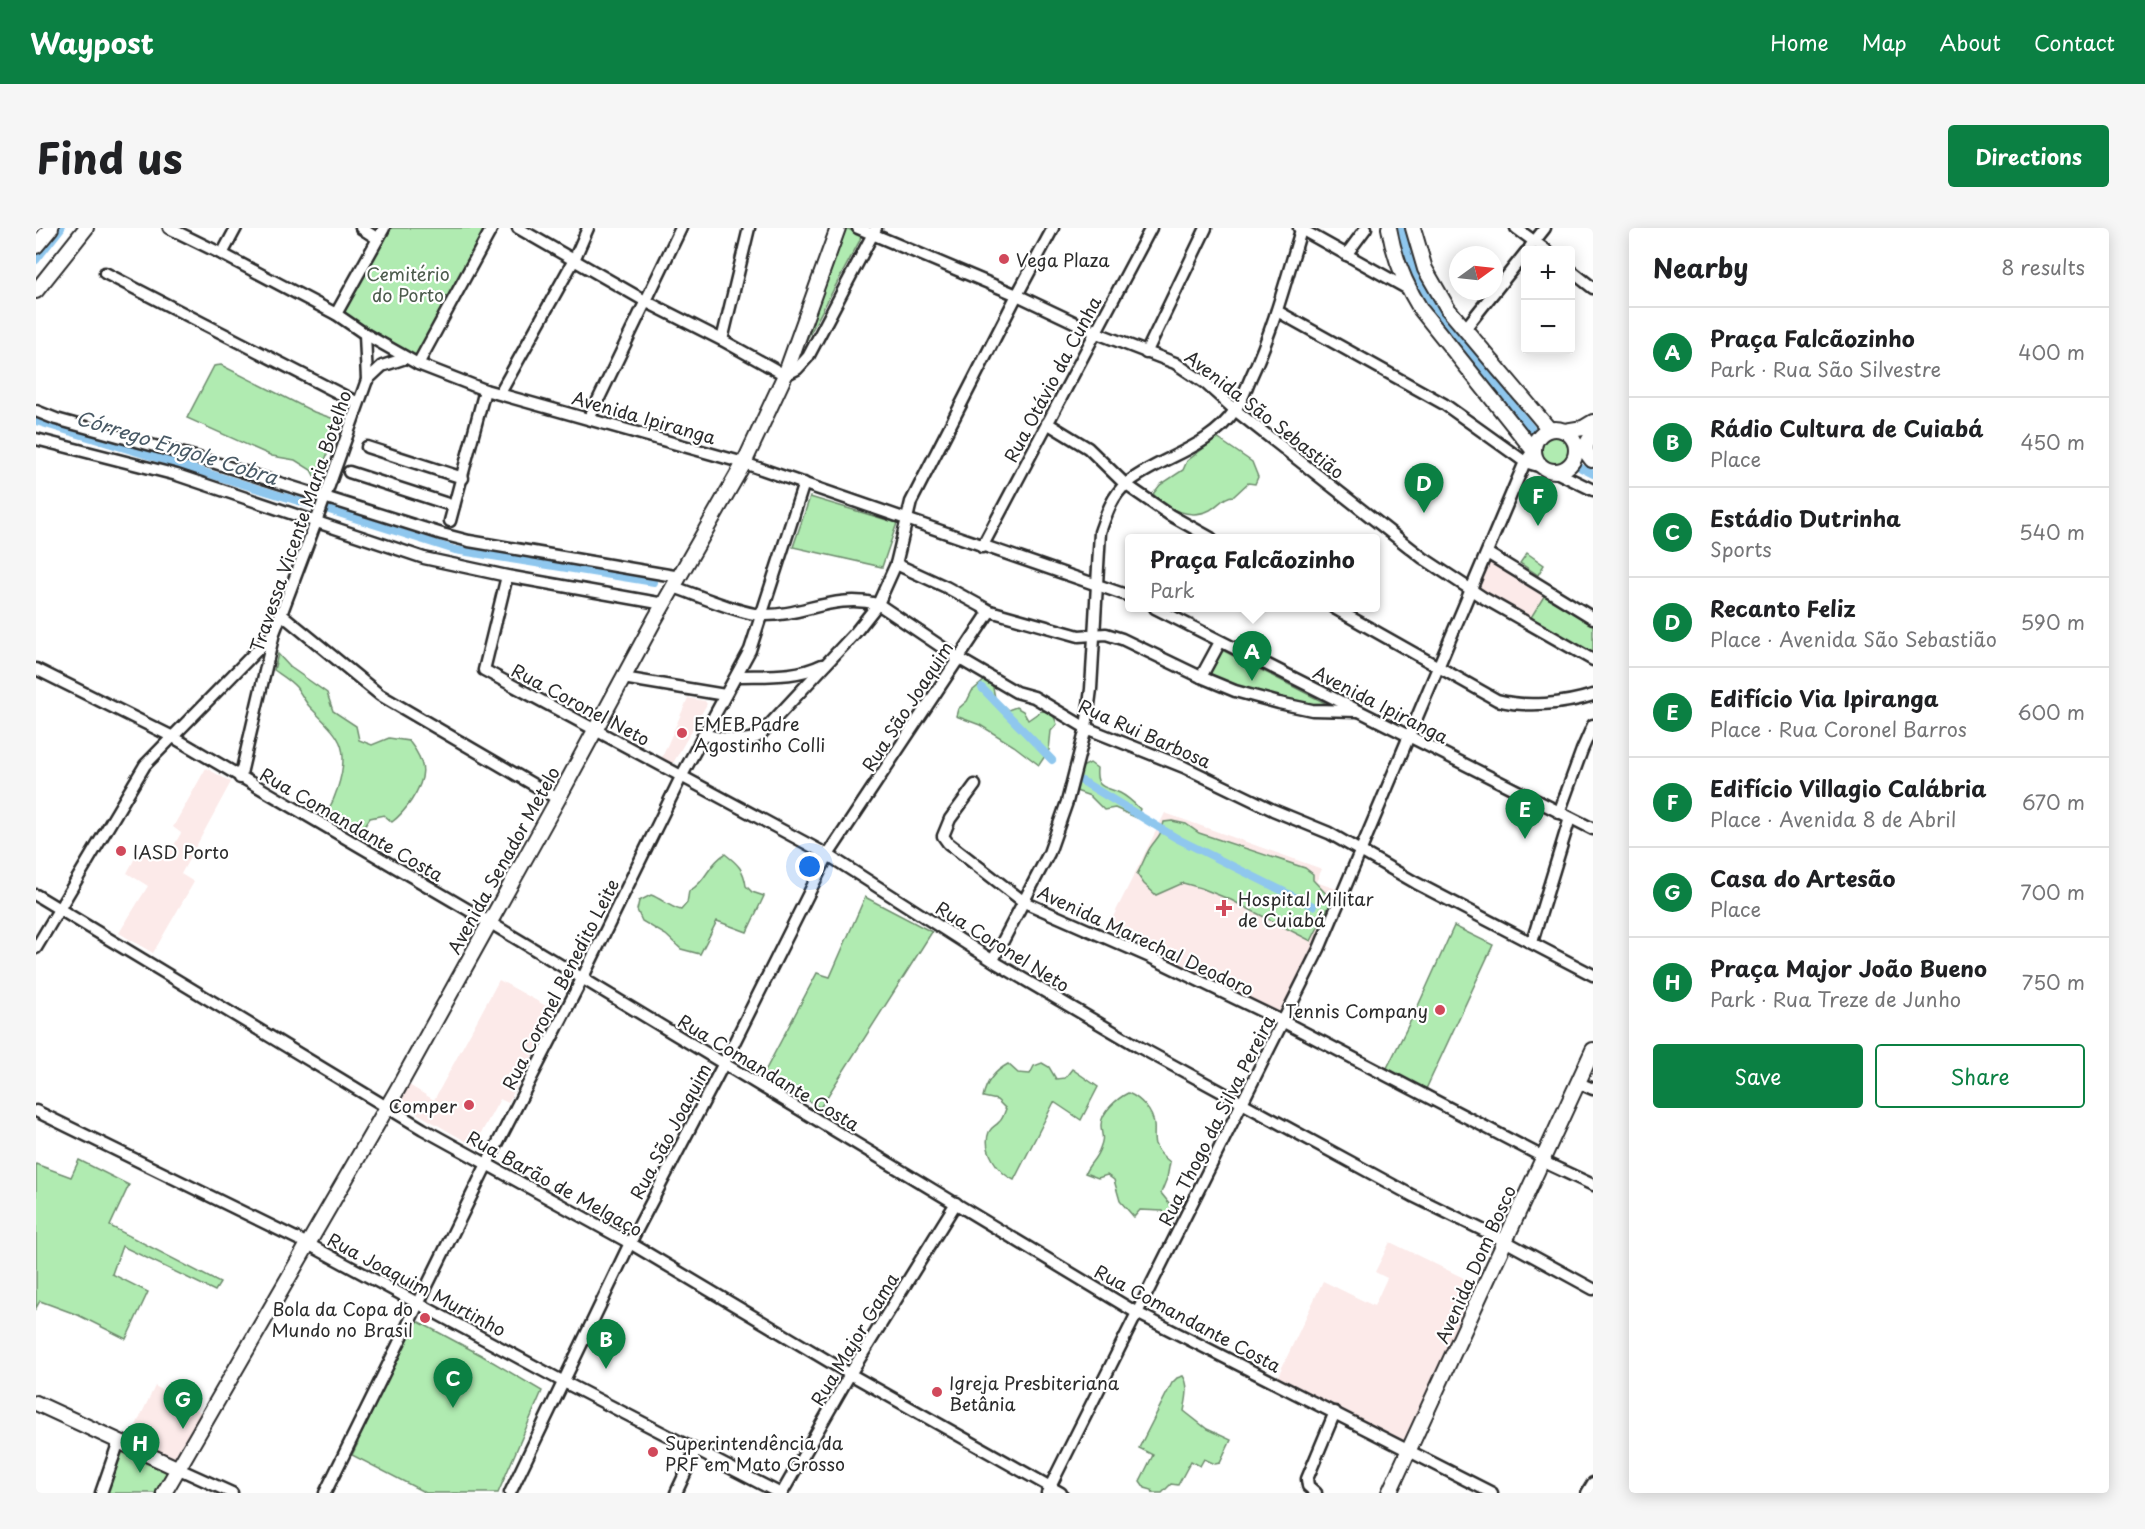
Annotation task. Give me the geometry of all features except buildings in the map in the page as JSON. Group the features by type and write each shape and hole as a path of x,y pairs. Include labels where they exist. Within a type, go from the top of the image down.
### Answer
{"main road":[{"path":"36,246 51,228"},
{"path":"36,291 86,228"},
{"name":"Avenida Senador Metelo","path":"164,1493 386,1107 558,799 594,729 744,463 785,375 838,228"},
{"path":"1389,228 1398,266 1408,289 1439,334 1537,462 1549,470 1568,467 1593,433"},
{"path":"1413,228 1419,253 1432,284 1464,330 1549,429"},
{"path":"1565,431 1583,428 1593,422"},
{"path":"1530,454 1539,434 1557,428 1565,431 1579,450 1586,452 1592,460"},
{"name":"Avenida Dom Bosco","path":"1389,1493 1593,1050"},
{"path":"36,1403 179,1469"}],"street":[{"name":"Avenida Ipiranga","path":"168,228 336,314 406,358 485,390 744,463 1125,595"},
{"path":"222,254 236,228"},
{"path":"361,228 378,239"},
{"path":"336,314 384,228"},
{"path":"418,364 492,228"},
{"path":"518,228 647,302 785,375 797,369 808,357 874,232"},
{"path":"500,393 574,260 588,228"},
{"path":"590,419 681,228"},
{"path":"722,340 749,228"},
{"name":"Avenida São Sebastião","path":"858,228 874,232 1017,295 1096,333 1175,363 1205,383 1235,410 1394,536 1472,590 1593,660"},
{"path":"703,735 744,740 755,739 855,633 878,604 896,564 910,502 1053,228"},
{"name":"Rua Otávio da Cunha","path":"982,547 1151,228"},
{"path":"1346,255 1366,228"},
{"path":"1516,228 1541,246"},
{"path":"1530,246 1545,228"},
{"path":"1146,353 1202,229"},
{"path":"993,960 1049,853 1067,802 1086,728 1100,531 1116,496 1125,484 1194,448 1235,410 1264,350 1300,229 1408,289"},
{"path":"1464,330 1521,257"},
{"path":"105,273 358,403"},
{"path":"1575,274 1593,288"},
{"path":"1277,311 1530,454"},
{"name":"Travessa Vicente Maria Botelho","path":"240,778 280,613 316,522 367,380 365,334"},
{"name":"Travessa Vicente Maria Botelho","path":"367,380 382,366 406,358"},
{"path":"450,521 485,390"},
{"name":"Rua Rui Barbosa","path":"36,411 56,419 206,460 469,541 677,582 732,608 761,615 847,600 862,600 878,604 957,658 1016,692 1034,698 1086,728 1184,767 1273,810 1329,833 1416,883 1593,975"},
{"path":"1047,423 1089,448 1125,484 1170,515 1204,534"},
{"path":"36,439 177,475 424,558 507,576 664,604"},
{"path":"367,447 463,477"},
{"name":"Rua Thogo da Silva Pereira","path":"1048,1490 1319,950 1530,454"},
{"path":"1516,483 1528,474 1549,470 1593,489"},
{"path":"349,472 454,506"},
{"name":"Rua Coronel Benedito Leite","path":"325,1493 681,777 750,650 804,483"},
{"path":"1487,553 1593,618"},
{"path":"896,564 990,611 1079,636 1106,634 1122,639 1235,691 1279,704 1326,711 1359,711"},
{"name":"Rua Coronel Neto","path":"507,576 484,670 828,855 993,960 1131,1042 1242,1104 1593,1289"},
{"name":"Rua São Joaquim","path":"510,1493 630,1243 723,1065 828,855 990,611"},
{"name":"Avenida Ipiranga","path":"1163,612 1593,829"},
{"path":"1341,612 1501,701 1547,702 1593,695"},
{"path":"280,613 380,695 558,799"},
{"path":"36,948 145,765 274,633"},
{"path":"1201,677 1220,642"},
{"path":"737,676 793,674 813,670 827,662"},
{"name":"Rua Comandante Costa","path":"36,669 173,737 489,922 1137,1313 1492,1493"},
{"path":"623,678 725,696"},
{"path":"1533,942 1581,750 1593,725"},
{"name":"Avenida Marechal Deodoro","path":"975,785 950,819 943,836 948,843 1024,902 1152,958 1284,1022 1543,1157 1548,1164 1593,1185"},
{"name":"Rua Barão de Melgaço","path":"36,895 386,1107 630,1243 1048,1490 1061,1493"},
{"path":"1579,1083 1593,1089"},
{"name":"Rua Joaquim Murtinho","path":"36,1111 308,1244 562,1381 781,1493"},
{"name":"Rua Major Gama","path":"781,1493 850,1374 956,1203"},
{"path":"1316,1493 1308,1486 1307,1479 1335,1412"},
{"path":"102,1493 118,1440"},
{"path":"676,1493 696,1450"},
{"path":"179,1469 232,1493"},
{"path":"1587,1493 1593,1483"}],"shaded area":[{"path":"1491,559 1546,593 1530,619 1481,588 1480,584"},
{"name":"EMEB Padre Agostinho Colli","path":"688,698 705,701 707,704 672,765 669,766 660,762"},
{"path":"206,768 231,782 181,874 194,882 153,953 119,933 148,886 127,873 142,845 166,859 181,833 173,827"},
{"name":"Hospital Militar de Cuiabá","path":"1165,813 1322,869 1316,882 1339,890 1280,1014 1108,927"},
{"path":"499,980 555,1011 508,1103 500,1099 474,1146 394,1100 404,1082 434,1100"},
{"path":"1390,1242 1478,1285 1404,1440 1277,1378 1323,1281 1374,1306 1387,1278 1375,1272"},
{"path":"155,1386 204,1414 176,1462 130,1438"}],"green space":[{"name":"Cemitério do Porto","path":"391,228 486,228 417,354 414,355 346,315 345,310"},
{"path":"846,228 861,235 860,240 806,341 804,339 843,230"},
{"path":"221,365 314,412 340,421 317,481 311,470 295,460 272,456 187,418 214,366"},
{"path":"1556,434 1567,438 1571,449 1567,460 1556,464 1545,460 1541,449 1545,438"},
{"path":"1217,438 1252,462 1258,477 1255,484 1248,483 1234,496 1224,499 1210,510 1194,514 1171,508 1153,494 1160,485 1183,470 1187,461"},
{"path":"810,497 897,523 882,567 793,547"},
{"path":"1527,553 1544,565 1538,575 1520,563"},
{"path":"1546,593 1593,620 1593,654 1530,619"},
{"path":"1222,650 1333,707 1303,705 1270,697 1209,676"},
{"path":"278,654 290,667 327,693 333,711 356,726 359,740 372,745 389,738 409,741 415,749 423,771 420,785 407,807 392,822 384,815 370,818 360,833 345,817 327,810 337,790 343,751 335,734 309,706 296,687 274,670"},
{"path":"985,680 992,682 995,698 1008,710 1016,707 1023,711 1028,720 1041,711 1052,712 1057,724 1051,731 1049,750 1039,765 980,725 956,716 958,709 967,701 972,691"},
{"path":"1090,763 1097,768 1100,784 1131,800 1140,809 1137,818 1115,808 1104,810 1090,796 1076,791 1082,767"},
{"path":"1164,822 1186,824 1199,833 1305,868 1313,874 1313,880 1332,900 1311,941 1231,900 1201,888 1183,883 1156,895 1137,874 1148,851 1160,834"},
{"path":"725,854 740,868 746,886 752,892 764,896 747,932 717,921 700,954 681,949 666,935 642,921 637,910 639,901 651,895 681,910 687,903 689,891"},
{"path":"865,897 932,932 820,1108 764,1073 817,973 830,977"},
{"name":"Tennis Company","path":"1454,926 1493,945 1426,1089 1386,1070"},
{"path":"1042,1063 1049,1067 1056,1079 1065,1078 1072,1069 1098,1087 1081,1120 1054,1102 1014,1180 1002,1172 993,1160 987,1139 989,1132 1002,1119 1006,1109 997,1100 983,1097 986,1086 992,1078 1008,1064 1018,1073 1030,1074 1034,1066"},
{"path":"1128,1093 1137,1098 1148,1110 1153,1120 1155,1144 1170,1162 1161,1193 1174,1209 1174,1216 1168,1219 1163,1211 1140,1210 1134,1217 1120,1201 1114,1180 1107,1175 1098,1178 1085,1173 1097,1155 1103,1138 1101,1125 1104,1115 1115,1102"},
{"path":"79,1160 129,1185 110,1226 220,1283 215,1291 122,1246 112,1274 148,1292 126,1339 78,1315 40,1301 36,1308 36,1164 71,1177"},
{"path":"419,1322 542,1391 498,1493 426,1493 352,1455 358,1443 356,1442 413,1324"},
{"path":"1183,1376 1187,1389 1184,1411 1207,1429 1231,1440 1220,1463 1215,1464 1204,1459 1200,1466 1191,1461 1178,1485 1171,1484 1162,1493 1153,1493 1140,1481 1153,1455 1139,1448 1172,1383"},
{"path":"122,1449 167,1470 169,1475 158,1493 106,1493 118,1452"}],"waterway":[{"path":"36,260 61,228"},
{"path":"1402,228 1411,264 1438,312 1531,428"},
{"name":"Córrego Engole Cobra","path":"36,421 308,504"},
{"path":"1581,468 1593,474"},
{"name":"Córrego Engole Cobra","path":"329,510 455,550 654,582"},
{"name":"Córrego Engole Cobra","path":"982,688 1052,760"},
{"name":"Córrego Engole Cobra","path":"1082,781 1178,839 1313,906"}],"place":[{"name":"Vega Plaza","path":"1004,259"},
{"name":"Recanto Feliz","path":"1424,513"},
{"name":"Edifício Villagio Calábria","path":"1538,526"},
{"name":"Praça Falcãozinho","path":"1252,681"},
{"name":"EMEB Padre Agostinho Colli","path":"682,733"},
{"name":"Edifício Via Ipiranga","path":"1525,839"},
{"name":"IASD Porto","path":"121,851"},
{"name":"Hospital Militar de Cuiabá","path":"1224,908"},
{"name":"Tennis Company","path":"1440,1010"},
{"name":"Comper","path":"469,1105"},
{"name":"Bola da Copa do Mundo no Brasil","path":"425,1318"},
{"name":"Rádio Cultura de Cuiabá","path":"606,1369"},
{"name":"Igreja Presbiteriana Betânia","path":"937,1392"},
{"name":"Estádio Dutrinha","path":"453,1408"},
{"name":"Casa do Artesão","path":"183,1429"},
{"name":"Superintendência da PRF em Mato Grosso","path":"653,1452"},
{"name":"Praça Major João Bueno","path":"140,1473"}]}
